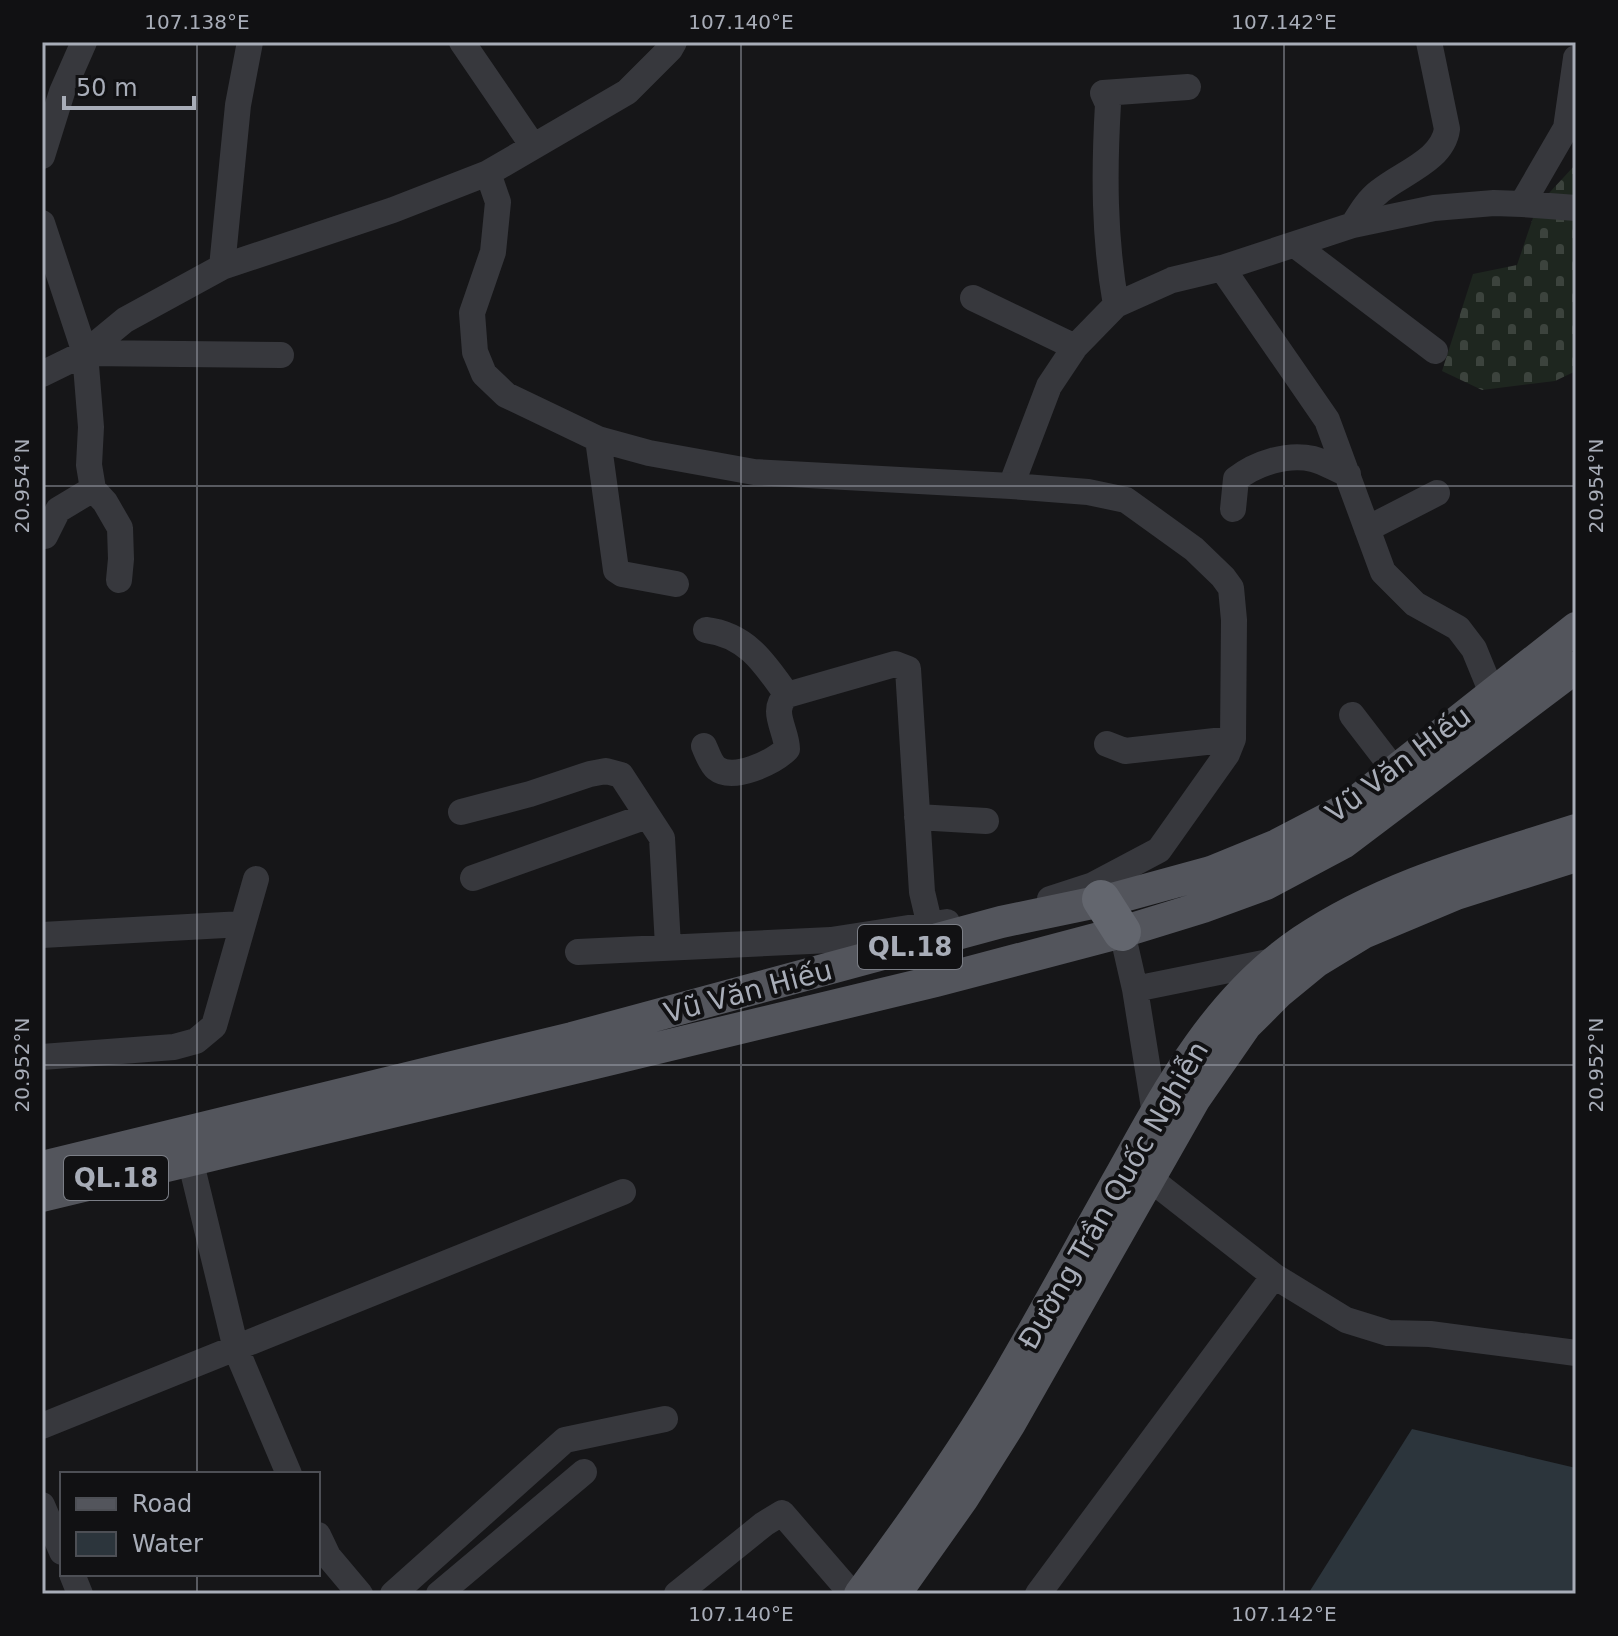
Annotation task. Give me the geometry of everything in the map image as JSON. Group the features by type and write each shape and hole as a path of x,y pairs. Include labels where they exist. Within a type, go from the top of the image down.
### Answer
{"highway":[{"path":"1101,899 1122,932"}],"main road":[{"name":"Vũ Văn Hiếu","path":"42,1167 618,1026 1000,916 1116,898 1211,872 1277,845 1348,808 1576,628"},
{"name":"Vũ Văn Hiếu","path":"42,1196 936,981 1122,932 1203,907 1266,884 1319,858 1387,812 1576,667"},
{"name":"Đường Trần Quốc Nghiễn","path":"860,1594 941,1483 986,1412 1155,1114 1199,1042 1217,1019 1278,960 1301,942 1351,912 1399,889 1576,830"},
{"name":"Đường Trần Quốc Nghiễn","path":"895,1594 963,1498 1009,1425 1194,1100 1246,1025 1317,961 1363,933 1411,911 1576,856"}],"street":[{"path":"42,156 62,92 84,42"},
{"path":"222,267 238,105 250,42"},
{"path":"462,42 533,146"},
{"path":"42,374 85,353 125,320 222,267 393,210 488,173 627,92 674,42"},
{"path":"1353,225 1364,206 1378,192 1424,162 1446,140 1447,129 1429,42"},
{"path":"1522,204 1566,128 1576,58"},
{"path":"1116,305 1108,259 1105,213 1108,104 1103,93 1188,87"},
{"path":"488,173 498,202 493,252 472,313 475,352 484,374 506,395 598,439 649,453 754,472 1011,486 1098,493 1126,500 1194,549 1223,577 1231,588 1234,602 1233,739 1227,754 1159,850 1093,885 1000,916 831,940 578,952"},
{"path":"1011,486 1049,386 1075,347 1116,305 1172,280 1222,268 1353,225 1434,208 1494,203 1576,208"},
{"path":"42,223 85,353 91,427 89,465 93,489 105,502 120,528 119,580"},
{"path":"1295,245 1435,351"},
{"path":"1222,268 1327,420 1378,561 1391,581 1415,604 1458,628 1474,649 1492,693"},
{"path":"973,298 1075,347"},
{"path":"85,353 281,355"},
{"path":"598,439 616,570 622,574 676,584"},
{"path":"1233,509 1236,479 1247,470 1263,464 1291,457 1315,459 1348,474"},
{"path":"45,536 58,510 93,489"},
{"path":"1367,529 1437,493"},
{"path":"706,630 732,636 752,650 787,695"},
{"path":"704,746 714,767 725,772 758,767 787,749 787,738 779,719 781,700 787,695 895,664 908,669 922,892 930,926"},
{"path":"1352,715 1395,771"},
{"path":"1107,744 1125,751 1233,739"},
{"path":"461,812 606,771 621,775 662,838 668,946"},
{"path":"473,878 647,816"},
{"path":"917,817 986,821"},
{"path":"42,1057 174,1047 204,1036 214,1026 256,879"},
{"path":"42,935 243,924"},
{"path":"1122,932 1135,989 1155,1114"},
{"path":"1135,989 1278,960"},
{"path":"190,1159 236,1349 288,1472"},
{"path":"1149,1178 1274,1276 1346,1320 1388,1333 1430,1334 1576,1353"},
{"path":"42,1426 623,1192"},
{"path":"1038,1594 1274,1276"},
{"path":"393,1594 565,1440 665,1419"},
{"path":"439,1594 584,1472"},
{"path":"42,1505 60,1547"},
{"path":"677,1594 782,1513 852,1594"},
{"path":"320,1539 328,1556 360,1594"}],"green space":[{"path":"1576,164 1576,371 1555,381 1482,390 1442,371 1473,274 1517,265 1537,206"}],"water":[{"path":"1412,1429 1576,1468 1576,1594 1308,1594"}]}
